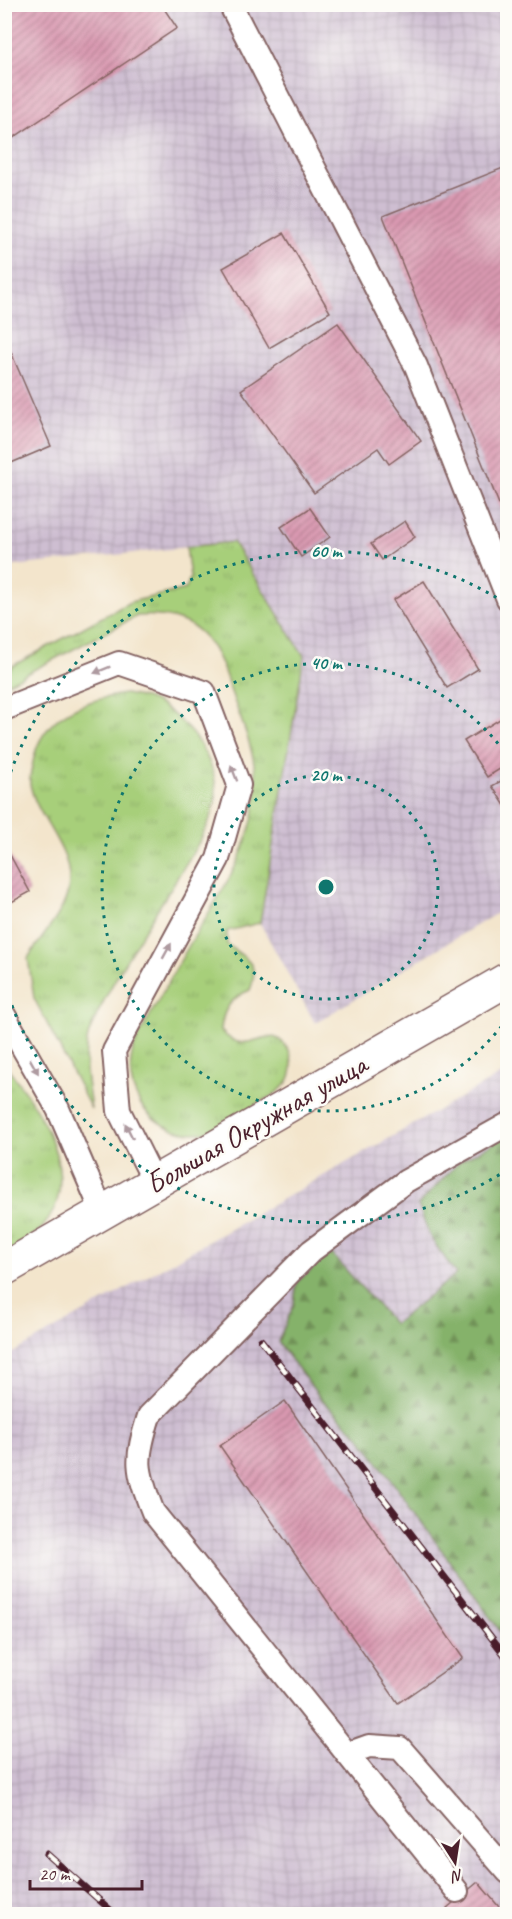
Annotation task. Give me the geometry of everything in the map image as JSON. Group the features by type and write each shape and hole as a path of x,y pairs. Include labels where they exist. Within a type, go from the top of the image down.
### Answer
{"street":[{"name":"Большая Окружная улица","path":"4,1269 507,979"}],"lane":[{"path":"230,4 416,366 507,599"},
{"path":"4,709 119,663 204,692 239,785 218,859 114,1051 119,1111 155,1183"},
{"path":"4,1015 58,1108 102,1212"},
{"path":"458,1892 153,1512 141,1483 138,1451 149,1416 311,1251 406,1181 507,1124"},
{"path":"347,1754 369,1746 400,1748 507,1872"}],"shaded area":[{"path":"4,5 507,5 507,907 315,1023 260,923 304,656 234,542 5,567"},
{"path":"507,1071 507,1914 5,1914 4,1358"}],"green space":[{"path":"233,542 304,656 260,923 227,931 227,944 246,958 253,968 253,981 250,990 237,997 228,1006 223,1017 221,1031 231,1039 240,1042 271,1037 279,1039 288,1050 292,1068 288,1081 271,1096 216,1129 194,1133 173,1129 154,1119 140,1103 133,1088 130,1072 136,1041 227,882 238,861 253,818 256,795 253,760 221,664 206,638 184,622 171,618 137,616 5,685 5,670 130,602 186,589 190,577 186,547"},
{"path":"125,694 152,700 180,720 201,746 214,776 216,791 211,816 202,836 119,973 91,1028 85,1058 91,1109 34,998 28,958 61,909 68,891 69,876 61,849 34,798 30,779 38,746 45,732 55,721 80,706"},
{"path":"5,1064 43,1121 59,1165 60,1186 55,1208 42,1228 5,1254"},
{"path":"507,1136 507,1641 360,1437 321,1399 278,1342 294,1304 297,1282 331,1253 394,1324 456,1274 430,1237 418,1205 460,1161"}],"building":[{"path":"4,4 161,4 177,28 4,144"},
{"path":"508,166 508,524 507,524 383,216"},
{"path":"284,233 330,312 269,348 223,268"},
{"path":"338,323 421,441 389,464 378,448 314,493 241,390"},
{"path":"4,336 51,446 4,466"},
{"path":"310,508 330,537 301,557 281,527"},
{"path":"405,521 415,537 382,560 371,544"},
{"path":"424,581 478,669 447,688 393,600"},
{"path":"508,714 508,764 487,777 464,741"},
{"path":"508,777 508,810 492,786"},
{"path":"4,844 30,892 4,906"},
{"path":"285,1401 463,1658 398,1703 220,1446"},
{"path":"478,1882 505,1914 452,1914 447,1908"}],"railway":[{"path":"261,1340 508,1659"},
{"path":"47,1854 115,1914"}]}
